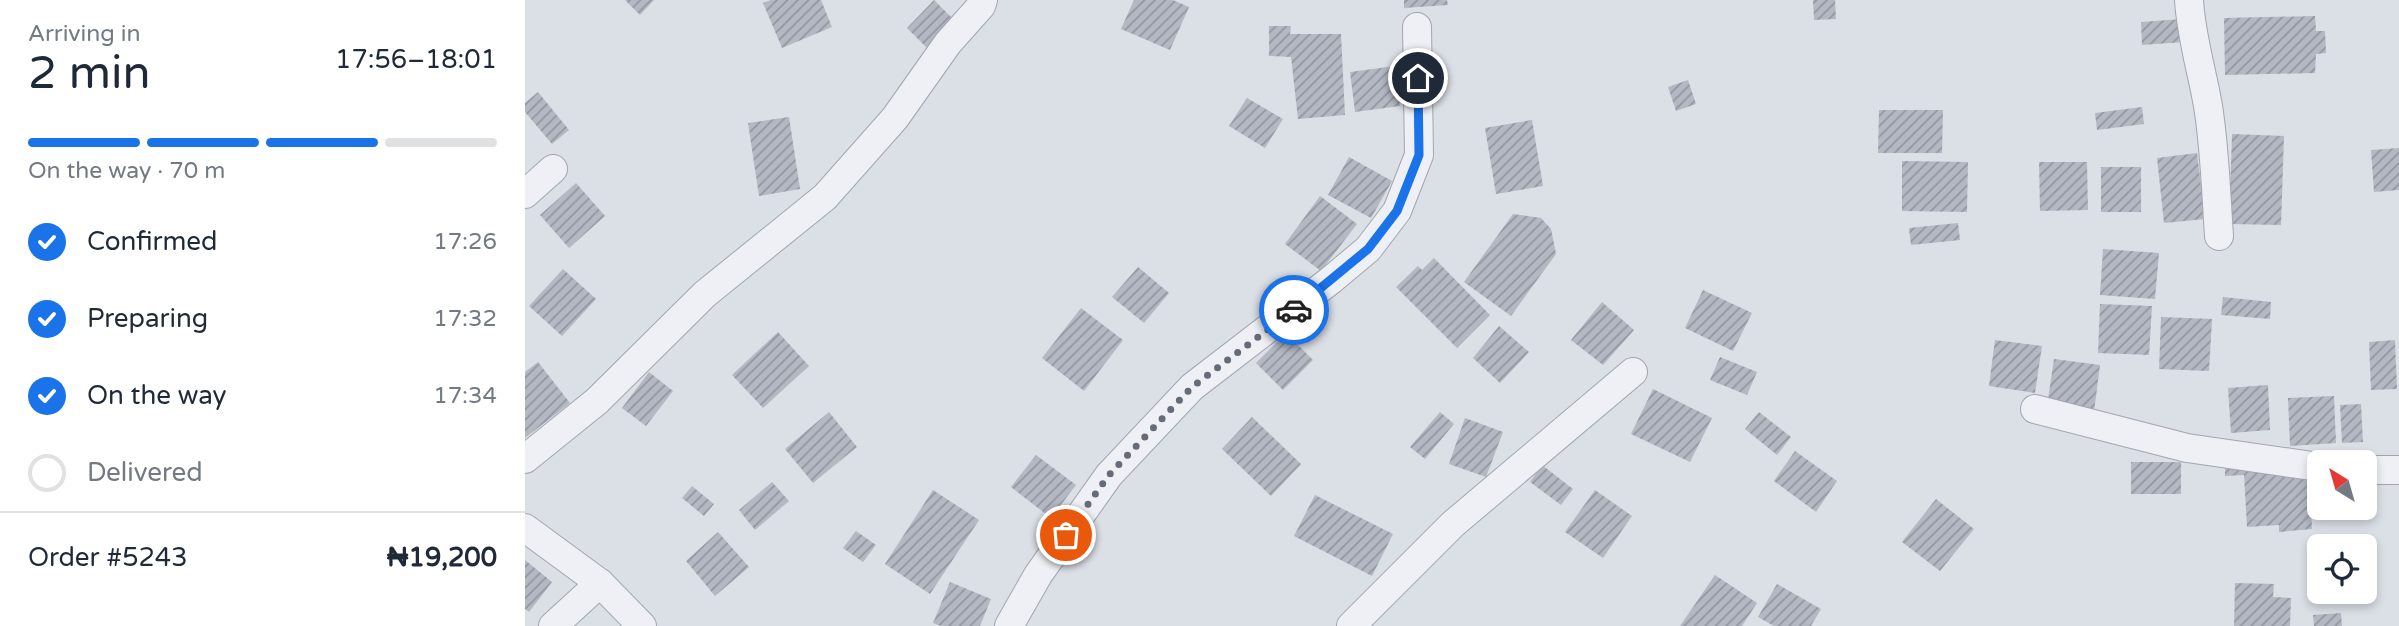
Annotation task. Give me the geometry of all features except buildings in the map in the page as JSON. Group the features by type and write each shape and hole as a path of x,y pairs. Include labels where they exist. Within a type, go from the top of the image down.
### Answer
{"street":[{"path":"525,459 597,401 705,294 825,197 895,117 948,43 981,6 983,0"},
{"path":"2189,0 2190,19 2211,125 2219,236"},
{"path":"1009,626 1038,575 1109,475 1192,387 1350,265 1368,249 1397,211 1419,155 1417,27"},
{"path":"525,194 553,169"},
{"path":"1351,626 1453,524 1633,372"},
{"path":"2035,409 2187,448 2307,465"},
{"path":"2377,470 2399,470"},
{"path":"525,528 600,583 642,626"},
{"path":"553,626 600,583"}],"way so far":[{"path":"1066,535 1109,475 1192,387 1294,310"}],"route":[{"path":"1294,310 1368,249 1397,211 1419,155 1418,78"}]}
